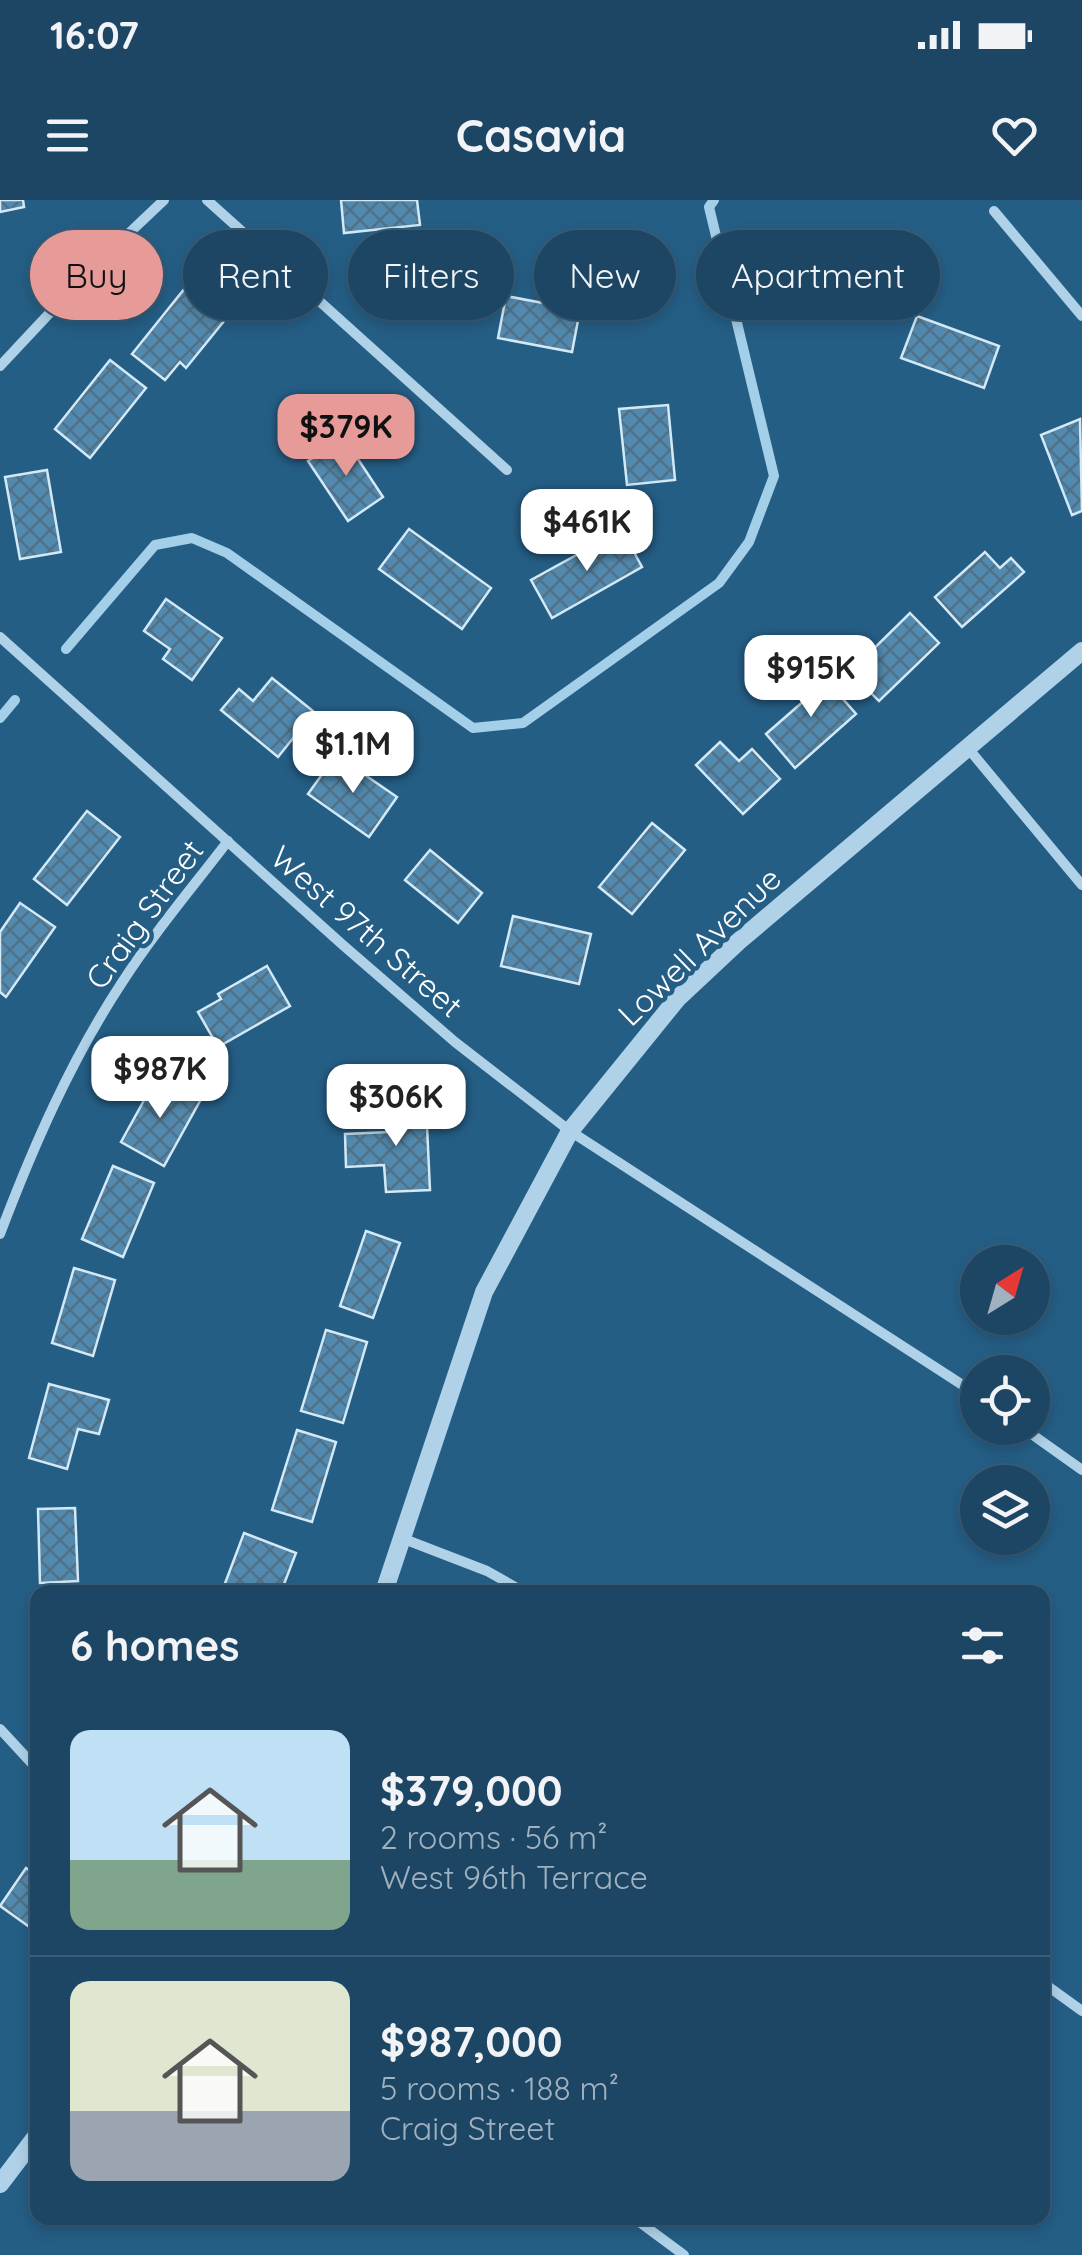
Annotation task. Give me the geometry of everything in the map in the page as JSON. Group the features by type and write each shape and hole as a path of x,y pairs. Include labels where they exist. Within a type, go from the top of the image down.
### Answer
{"street":[{"path":"0,366 88,272 164,200"},
{"path":"207,200 507,470"},
{"path":"994,210 1082,316"},
{"name":"West 97th Street","path":"0,636 455,1042 570,1131 960,1384"},
{"name":"Lowell Avenue","path":"387,1585 484,1292 570,1131 677,999 739,940 1082,651"},
{"path":"967,747 1082,884"},
{"name":"Craig Street","path":"0,1234 30,1156 74,1065 142,952 228,841"},
{"path":"1047,1445 1082,1470"},
{"path":"404,1540 487,1571 512,1585"},
{"path":"0,1729 30,1761"},
{"path":"1050,1988 1082,2011"},
{"path":"0,2184 30,2145"},
{"path":"643,2225 684,2255"}],"building":[{"path":"0,200 23,200 24,207 0,212"},
{"path":"341,200 417,200 420,225 344,233"},
{"path":"183,290 183,320 225,320 186,368 180,362 165,380 132,354"},
{"path":"514,298 534,301 534,320 578,320 572,352 498,338 501,320 514,320"},
{"path":"915,320 928,320 999,346 984,388 901,358"},
{"path":"110,360 146,388 90,458 55,429"},
{"path":"668,405 675,480 627,485 619,409"},
{"path":"1080,419 1082,511 1072,515 1041,435"},
{"path":"344,438 383,497 348,521 308,461"},
{"path":"47,470 61,552 20,559 5,477"},
{"path":"409,529 491,588 462,629 379,569"},
{"path":"622,530 642,567 552,618 531,580"},
{"path":"985,552 1000,568 1011,558 1024,572 962,627 935,597"},
{"path":"166,599 222,638 192,680 163,659 170,649 144,631"},
{"path":"910,613 939,643 879,701 850,672"},
{"path":"816,668 856,714 795,768 766,734 806,699 796,687"},
{"path":"272,678 314,712 278,757 221,710 239,689 253,701"},
{"path":"720,742 739,761 752,749 780,779 743,814 696,765"},
{"path":"336,755 397,797 369,837 308,794"},
{"path":"87,811 120,837 67,905 34,879"},
{"path":"652,823 685,850 632,914 599,887"},
{"path":"430,850 482,893 458,923 405,880"},
{"path":"20,903 55,927 6,997 0,992 0,932"},
{"path":"513,916 591,934 579,984 501,966"},
{"path":"267,966 290,1006 218,1047 198,1012 221,999 218,994"},
{"path":"157,1077 200,1101 164,1166 121,1142"},
{"path":"426,1104 430,1190 386,1192 384,1165 346,1167 345,1134 388,1132 387,1106"},
{"path":"113,1166 154,1183 123,1257 82,1239"},
{"path":"366,1231 400,1243 373,1318 340,1306"},
{"path":"74,1268 115,1280 93,1356 52,1343"},
{"path":"326,1330 367,1342 343,1423 301,1411"},
{"path":"49,1384 109,1400 99,1434 78,1429 67,1469 29,1458"},
{"path":"297,1430 336,1442 312,1522 272,1510"},
{"path":"75,1508 78,1581 40,1583 38,1509"},
{"path":"244,1533 296,1553 284,1585 224,1585"},
{"path":"26,1868 30,1871 30,1927 0,1906"}],"waterway":[{"path":"66,649 155,545 192,538 227,553 473,728 523,723 719,583 749,542 774,476 709,207 714,200"},
{"path":"0,718 15,700"}]}
